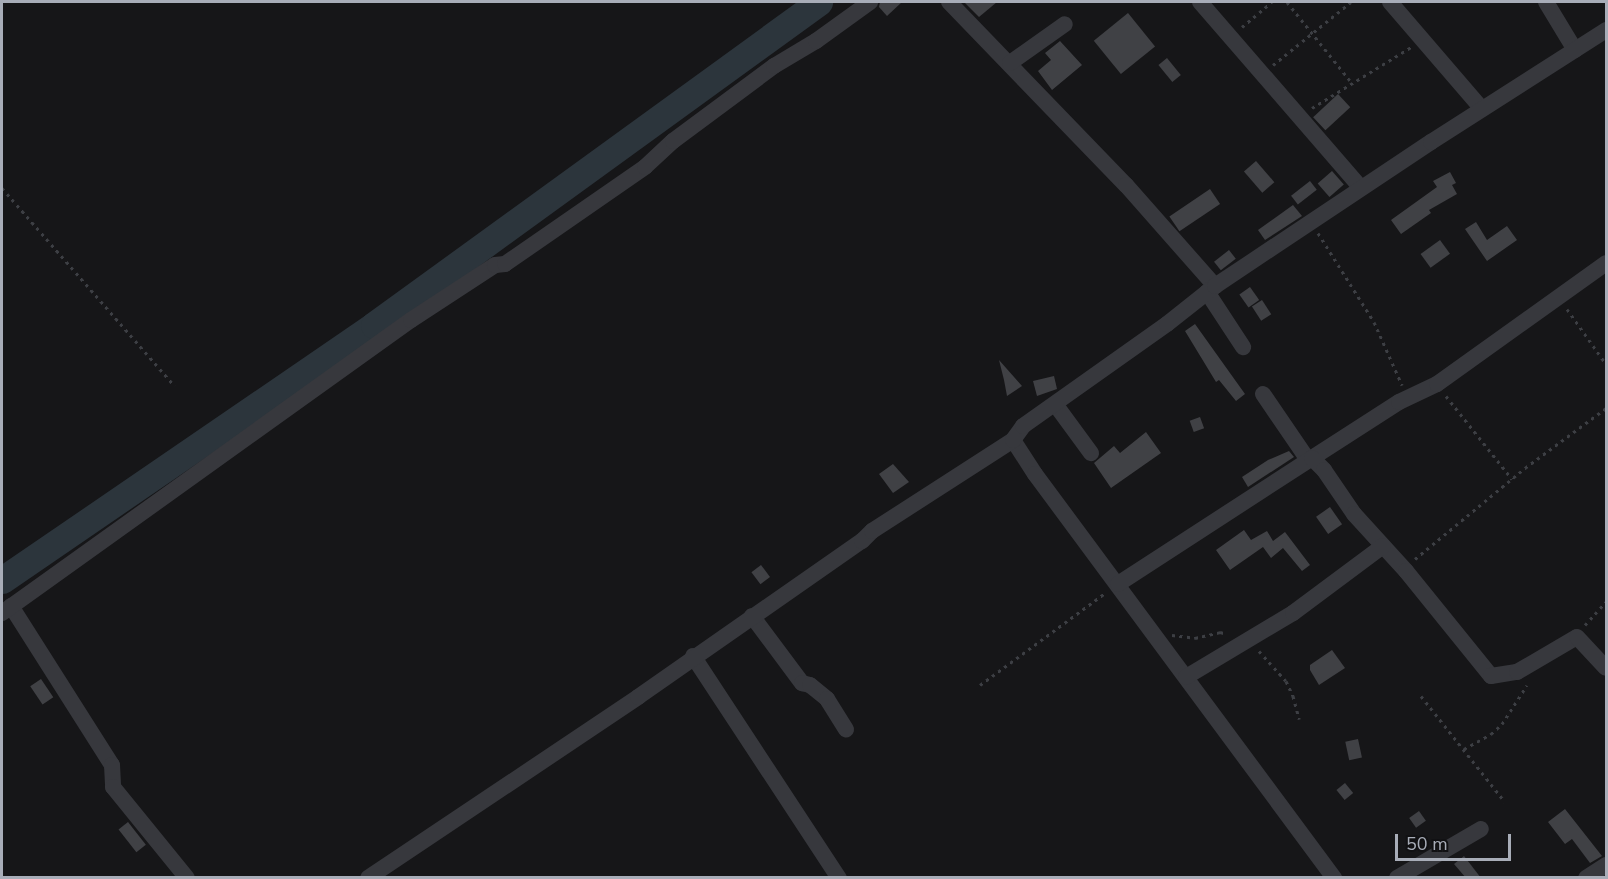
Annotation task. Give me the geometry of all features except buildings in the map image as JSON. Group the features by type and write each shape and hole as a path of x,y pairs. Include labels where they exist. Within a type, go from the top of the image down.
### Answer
{"street":[{"path":"187,878 113,787 112,765 6,610 411,320 495,265 505,264 645,167 673,141 774,66 816,41 870,2"},
{"path":"949,2 1126,185 1211,289 1243,347"},
{"path":"1200,2 1361,188"},
{"path":"1390,2 1482,109"},
{"path":"1546,2 1575,50"},
{"path":"1010,63 1065,24"},
{"path":"368,878 638,697 693,656 862,541 872,531 1013,440 1023,426 1211,289 1361,188 1606,30"},
{"path":"1118,584 1310,459 1407,398 1432,386 1606,263"},
{"path":"1263,394 1310,459 1324,470 1354,514 1404,569 1491,676 1517,672 1577,637 1606,668"},
{"path":"1055,404 1091,453"},
{"path":"1013,440 1035,474 1334,878"},
{"path":"1186,677 1293,613 1383,546"},
{"path":"752,616 802,683 810,685 827,699 846,729"},
{"path":"693,656 839,878"},
{"path":"1396,878 1481,829"},
{"path":"1586,878 1606,865"}],"path":[{"path":"1230,37 1272,2"},
{"path":"1287,2 1352,83"},
{"path":"1262,74 1351,2"},
{"path":"1299,116 1422,39"},
{"path":"2,188 174,385"},
{"path":"1311,222 1374,322 1407,398"},
{"path":"1558,298 1606,364"},
{"path":"1432,386 1454,405 1512,479"},
{"path":"1404,569 1512,479 1606,408"},
{"path":"980,685 1118,584"},
{"path":"1577,637 1606,602"},
{"path":"1464,749 1491,734 1502,724 1528,684"},
{"path":"1421,696 1505,802"}],"waterway":[{"path":"2,580 374,325 819,2"}]}
